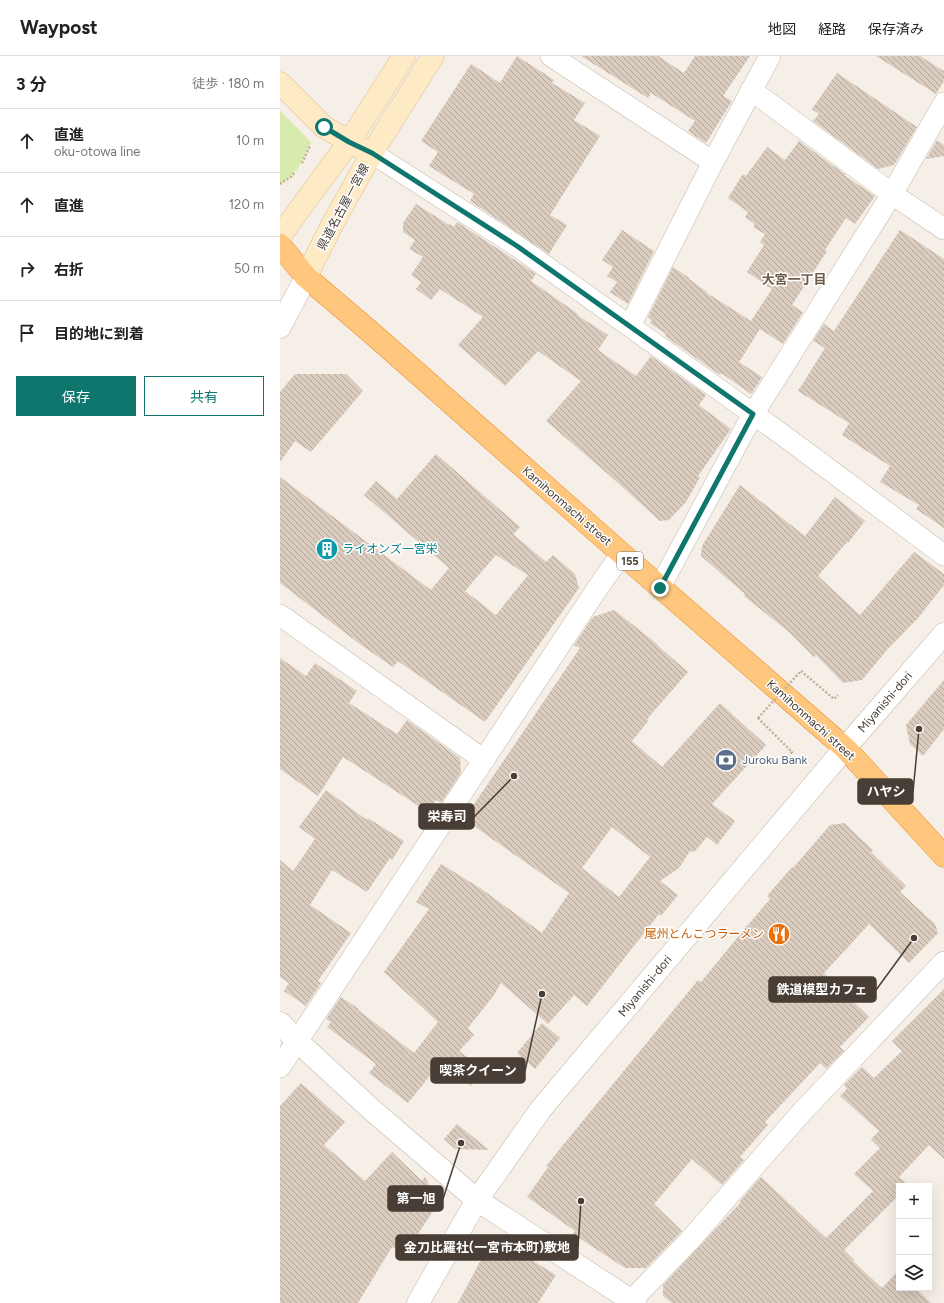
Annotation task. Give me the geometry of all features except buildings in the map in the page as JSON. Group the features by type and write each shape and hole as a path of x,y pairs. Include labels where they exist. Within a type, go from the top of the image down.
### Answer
{"highway":[{"name":"155","path":"280,245 306,277"},
{"name":"155","path":"280,270 306,277"},
{"name":"Kamihonmachi street","path":"306,277 660,588 845,748 944,856"}],"main road":[{"path":"280,236 349,142 404,56"},
{"name":"県道名古屋一宮線","path":"306,277 333,223 372,153 433,56"},
{"path":"280,84 324,127 349,142 372,153"}],"street":[{"path":"551,56 713,162"},
{"path":"630,326 713,162 770,56"},
{"path":"751,90 892,194 944,229"},
{"path":"660,588 753,414 892,194 944,103"},
{"path":"372,153 517,246 753,414 944,555"},
{"path":"280,327 306,277"},
{"path":"280,1067 622,554"},
{"path":"280,614 484,760"},
{"name":"Miyanishi-dori","path":"418,1303 477,1200 541,1109 845,748 944,634"},
{"path":"280,1023 297,1041 372,1110 477,1200 634,1302 802,1112 944,962"}],"path":[{"path":"789,755 792,752 758,718 801,671 834,699 838,695"}],"green space":[{"path":"280,111 311,142 300,166 292,175 280,184"}],"place":[{"name":"ライオンズ一宮栄","path":"327,549"},
{"name":"ハヤシ","path":"919,729"},
{"name":"Juroku Bank","path":"726,760"},
{"name":"栄寿司","path":"514,776"},
{"name":"尾州とんこつラーメン","path":"779,934"},
{"name":"鉄道模型カフェ","path":"914,938"},
{"name":"喫茶クイーン","path":"542,994"},
{"name":"第一旭","path":"461,1143"},
{"name":"金刀比羅社(一宮市本町)敷地","path":"581,1201"}],"district":[{"name":"大宮一丁目","path":"794,279"}],"route":[{"path":"324,127 349,142 372,153 517,246 753,414 660,588"}]}
